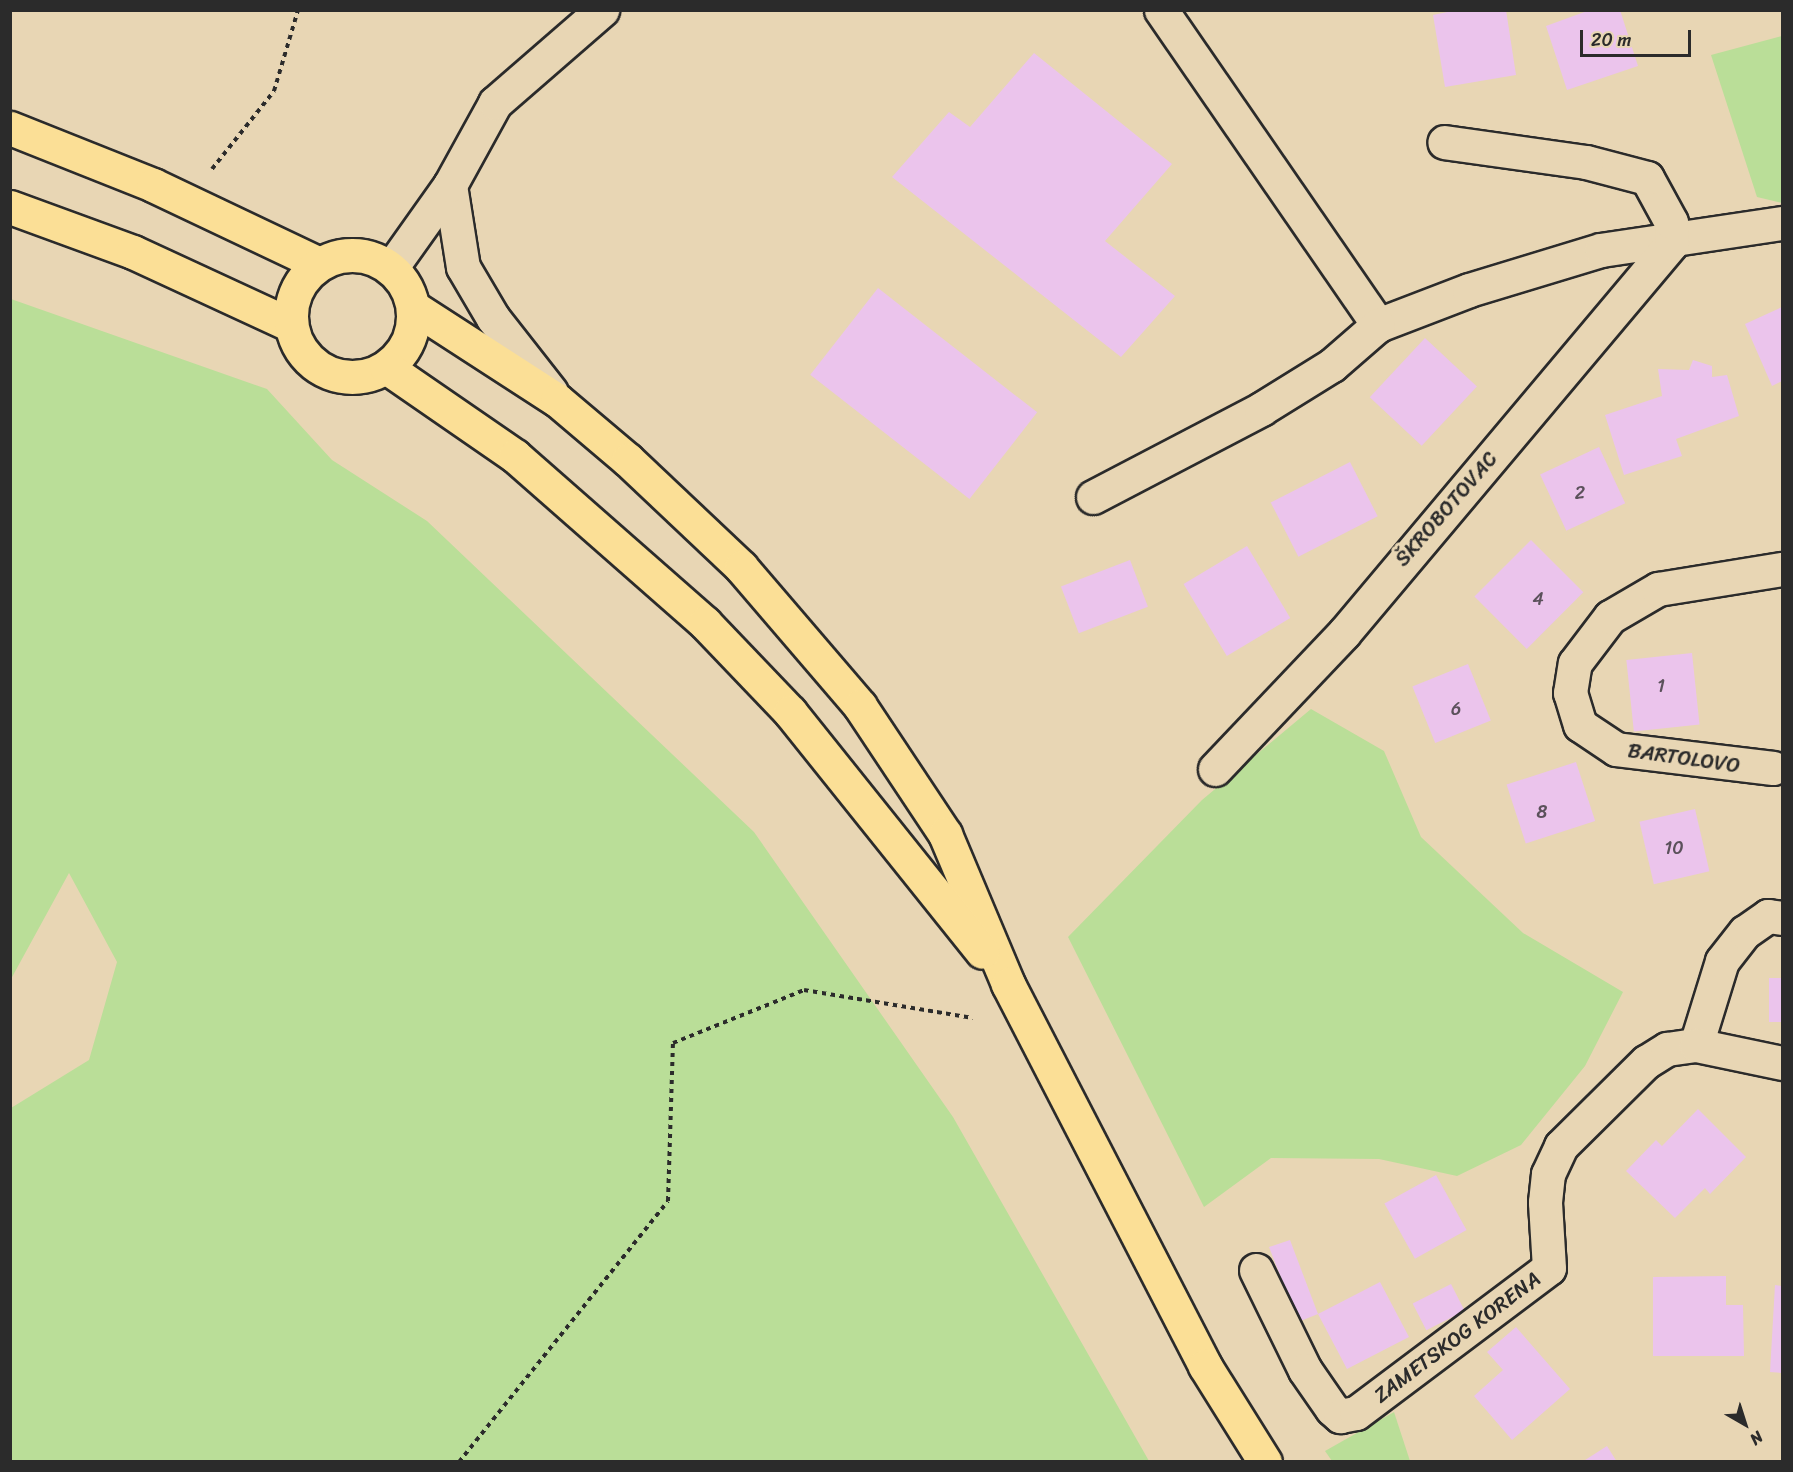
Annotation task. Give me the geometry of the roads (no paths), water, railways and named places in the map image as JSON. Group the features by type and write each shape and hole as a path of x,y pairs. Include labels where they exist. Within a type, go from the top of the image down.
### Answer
{"main road":[{"path":"10,128 153,185 319,264 360,255 391,268 406,286 413,307 408,341 386,367 366,376 333,374 305,356 291,325 296,292 319,264"},
{"path":"10,207 143,256 291,325"},
{"path":"413,307 558,400 718,544 860,706 945,834 1008,984 1204,1366 1264,1461"},
{"path":"386,367 515,456 705,623 790,712 1008,984"}],"street":[{"path":"391,268 450,184 495,103 602,10"},
{"path":"1161,10 1378,325"},
{"path":"1443,142 1586,162 1647,178 1671,222 1672,243"},
{"path":"450,184 463,267 493,318 558,400"},
{"path":"1093,497 1261,409 1332,365 1378,325 1469,290 1601,250 1672,243 1782,223"},
{"name":"ŠKROBOTOVAC","path":"1215,769 1344,633 1672,243"},
{"name":"BARTOLOVO","path":"1773,768 1616,749 1580,725 1570,693 1575,663 1610,617 1658,589 1782,569"},
{"path":"1696,1045 1722,961 1745,932 1768,916 1782,918"},
{"name":"ZAMETSKOG KORENA","path":"1256,1270 1289,1340 1332,1409 1340,1416 1356,1413 1550,1268 1545,1202 1548,1174 1561,1146 1646,1062 1667,1048 1696,1045 1782,1063"}]}
